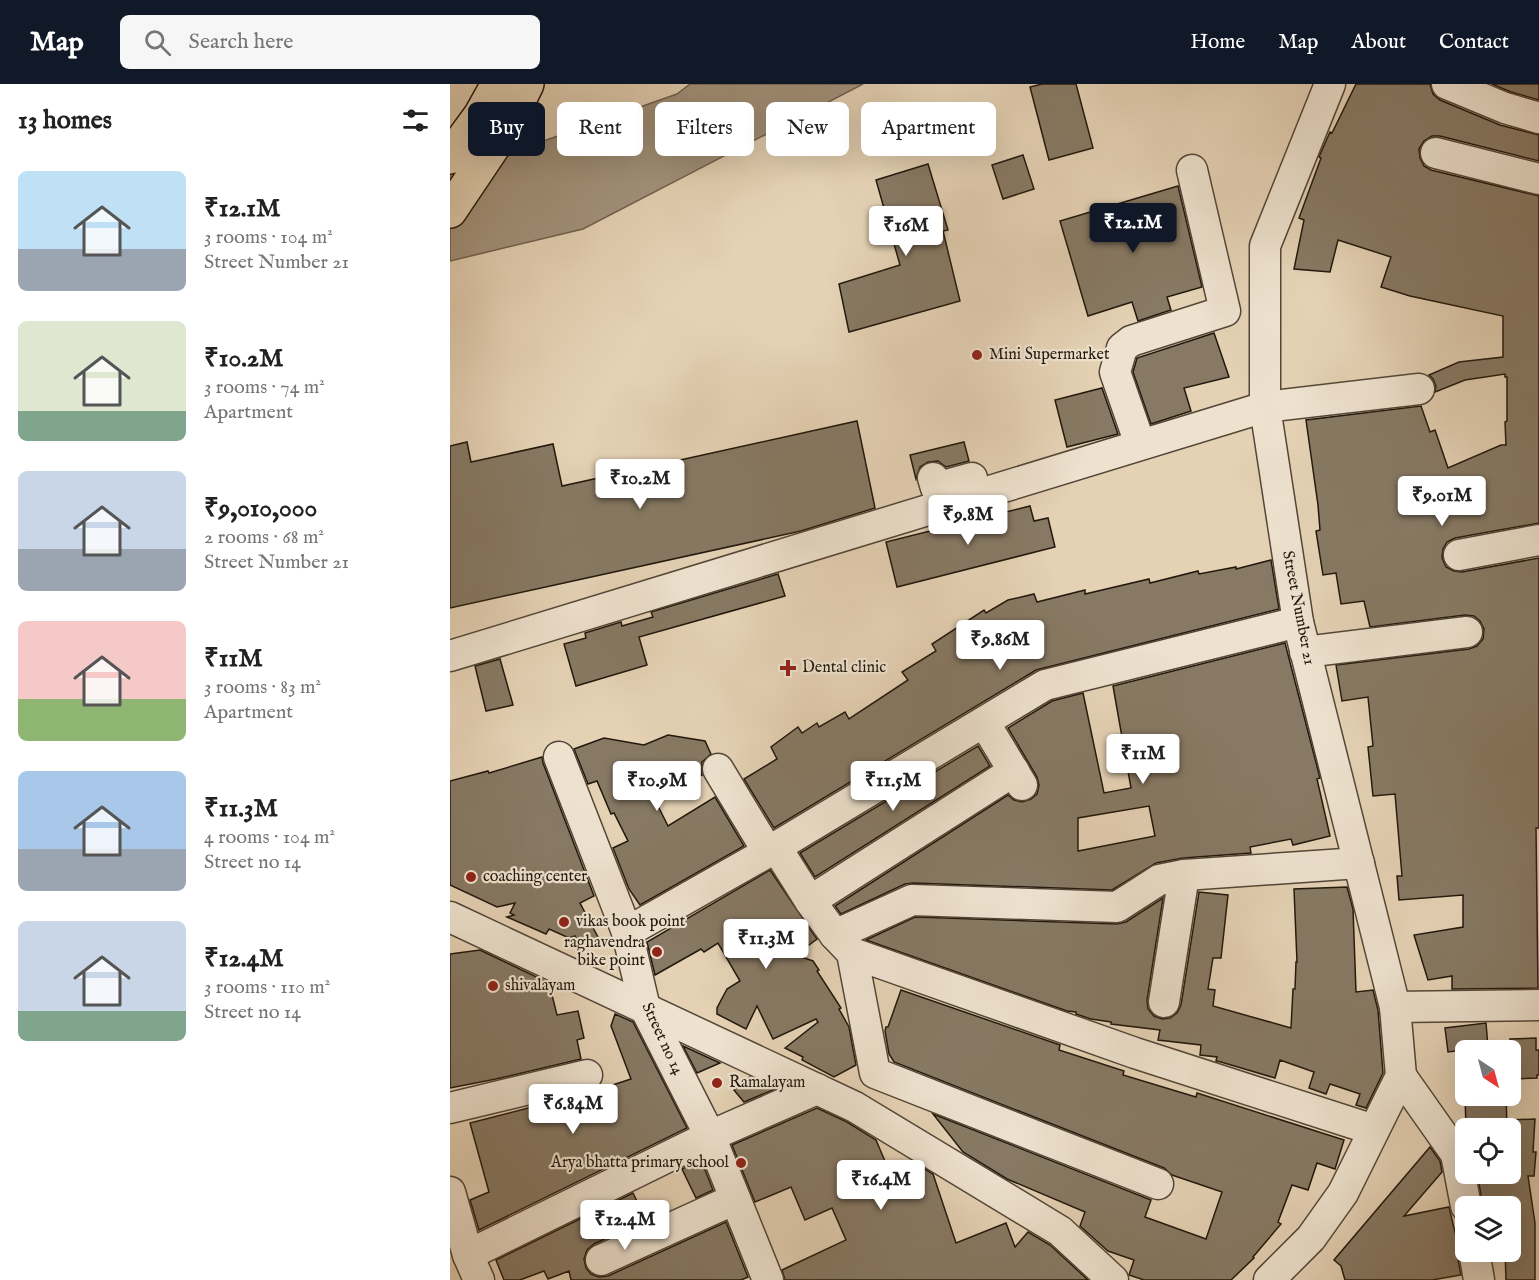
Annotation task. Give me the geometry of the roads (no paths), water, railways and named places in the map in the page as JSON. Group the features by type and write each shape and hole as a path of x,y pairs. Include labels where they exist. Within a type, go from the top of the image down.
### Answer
{"main road":[{"path":"506,102 517,86"},
{"path":"450,157 468,142"},
{"path":"450,211 476,156"}],"street":[{"name":"Street Number 21","path":"1330,84 1264,246 1265,406 1298,622 1395,1007 1401,1076"},
{"path":"1447,84 1504,108 1539,118"},
{"path":"1436,153 1539,179"},
{"path":"1140,444 1115,372 1122,348 1131,341 1225,311 1192,170"},
{"path":"933,478 936,488 1140,444 1265,406 1419,388"},
{"path":"450,656 1071,458"},
{"path":"1458,555 1539,540"},
{"path":"627,932 772,850 1045,685 1298,622"},
{"path":"1305,652 1467,632"},
{"path":"810,901 1018,778 984,722"},
{"name":"Street no 14","path":"560,758 627,932 645,1008 710,1136 768,1280"},
{"path":"718,769 772,850 843,944 875,1073 855,1107"},
{"path":"843,944 912,900 1117,907 1159,880 1184,875 1359,864"},
{"path":"1164,1002 1184,875"},
{"path":"450,917 855,1107 1060,1231 1113,1280"},
{"path":"843,944 1135,1053 1374,1130"},
{"path":"1395,1007 1539,1005"},
{"path":"875,1073 1158,1184"},
{"path":"450,1108 587,1075"},
{"path":"1269,1280 1311,1238 1336,1202 1401,1076 1456,1154 1464,1196"},
{"path":"450,1192 473,1267 710,1136 818,1089"},
{"path":"601,1260 735,1199"},
{"path":"1476,1262 1479,1280"}],"place":[{"name":"Mini Supermarket","path":"977,355"},
{"name":"Dental clinic","path":"788,668"},
{"name":"coaching center","path":"471,877"},
{"name":"vikas book point","path":"564,922"},
{"name":"raghavendra bike point","path":"657,952"},
{"name":"shivalayam","path":"493,986"},
{"name":"Ramalayam","path":"717,1083"},
{"name":"Arya bhatta primary school","path":"741,1163"}]}
